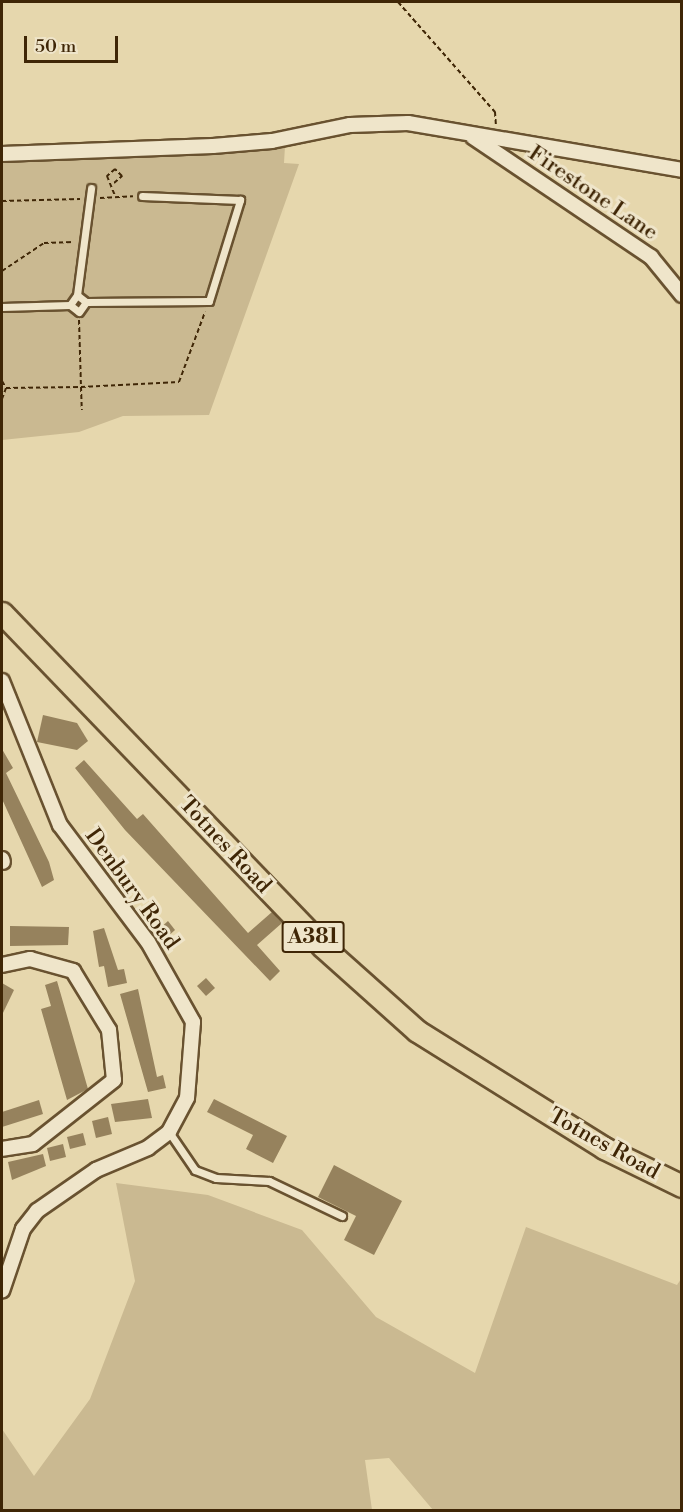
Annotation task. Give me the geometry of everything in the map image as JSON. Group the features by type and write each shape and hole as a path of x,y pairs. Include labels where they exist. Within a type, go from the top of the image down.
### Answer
{"main road":[{"name":"Totnes Road","path":"2,613 322,946 417,1031 604,1148 681,1186"}],"street":[{"path":"2,154 248,143 362,124 408,123 472,136 681,170"},
{"name":"Firestone Lane","path":"472,136 651,257 681,295"},
{"name":"Denbury Road","path":"2,681 60,825 148,942 193,1022 187,1098 169,1132 148,1148 96,1170 37,1211 23,1230 2,1291"},
{"path":"2,965 30,959 74,971 109,1030 114,1080 33,1144 2,1149"}],"lane":[{"path":"70,305 77,295 91,188"},
{"path":"77,295 86,302 209,301 240,200 142,196"},
{"path":"2,307 70,305 79,312 86,302"},
{"path":"169,1132 195,1170 216,1178 269,1181 342,1216"}],"path":[{"path":"398,2 495,112 495,139"},
{"path":"114,183 122,176 114,169 107,176 114,183 115,196"},
{"path":"2,201 142,196"},
{"path":"2,271 45,243 84,241"},
{"path":"6,388 179,382 209,301"},
{"path":"79,312 82,410"},
{"path":"2,381 6,388 2,399"}],"shaded area":[{"path":"285,146 284,163 299,164 209,415 123,416 79,432 2,440 2,156"},
{"path":"116,1183 208,1195 302,1230 376,1317 475,1373 526,1227 677,1285 681,1279 681,1510 433,1510 389,1458 365,1460 372,1510 2,1510 2,1429 34,1476 90,1399 135,1281"}],"building":[{"path":"43,715 77,723 88,741 77,750 37,742"},
{"path":"2,749 13,768 6,773 49,862 54,880 42,887 2,799"},
{"path":"84,760 137,819 143,814 248,933 272,912 282,923 257,945 280,971 270,981 125,830 75,768"},
{"path":"168,921 175,930 166,938 158,930"},
{"path":"10,926 69,927 68,945 10,946"},
{"path":"104,928 118,970 124,969 127,983 108,987 104,966 99,967 93,931"},
{"path":"206,978 215,988 206,996 197,986"},
{"path":"57,981 88,1089 67,1100 41,1009 51,1006 45,985"},
{"path":"2,983 14,990 2,1015"},
{"path":"138,989 157,1077 163,1075 166,1088 148,1092 120,994"},
{"path":"148,1099 152,1118 115,1122 111,1104"},
{"path":"214,1099 287,1136 273,1163 246,1149 253,1135 207,1112"},
{"path":"39,1100 43,1114 2,1127 2,1112"},
{"path":"108,1117 112,1134 96,1138 92,1121"},
{"path":"83,1133 86,1145 70,1149 67,1137"},
{"path":"63,1144 66,1157 50,1161 47,1148"},
{"path":"43,1154 46,1166 12,1180 8,1162"},
{"path":"334,1165 402,1201 374,1255 344,1240 356,1216 318,1197"}]}
